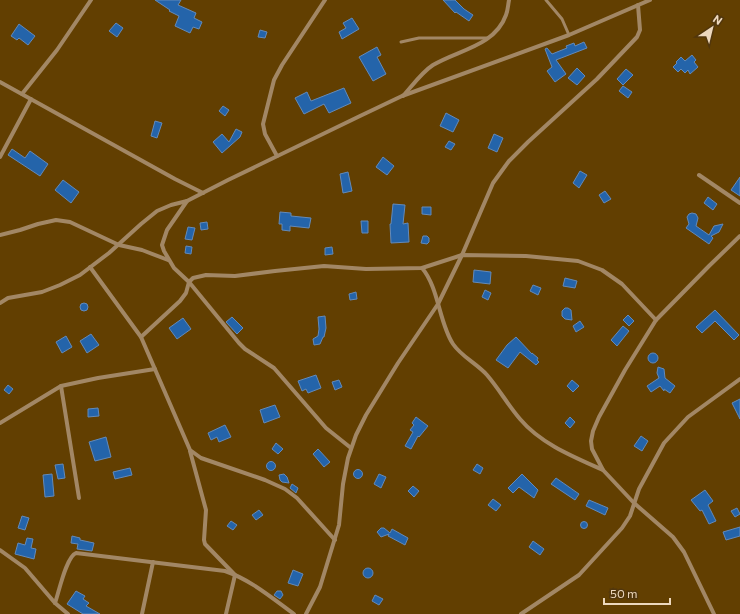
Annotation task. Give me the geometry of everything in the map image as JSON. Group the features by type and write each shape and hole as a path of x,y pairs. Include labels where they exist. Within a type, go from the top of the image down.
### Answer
{"street":[{"path":"22,94 57,50 91,0"},
{"path":"277,156 265,134 263,124 274,80 324,0"},
{"path":"402,96 423,73 434,64 481,44 488,38 506,16 509,0"},
{"path":"0,303 8,298 42,292 80,275 119,245 157,211 171,205 187,202 203,192 402,96 569,35 650,0"},
{"path":"306,614 320,587 339,525 343,484 348,458 366,415 438,304 462,255 493,183 509,161 550,121 597,79 637,37 640,30 638,5"},
{"path":"0,82 175,180 203,192"},
{"path":"0,156 31,99"},
{"path":"699,175 740,203"},
{"path":"187,202 167,230 163,239 162,245 168,261 189,282 239,343 245,349 274,368 326,428 351,448"},
{"path":"0,235 56,220 70,222 119,245 142,250 168,261"},
{"path":"714,614 684,552 673,537 634,503 603,470 592,449 591,441 593,431 625,370 656,320 740,236"},
{"path":"141,337 180,301 186,293 189,282 193,278 206,275 235,276 324,266 366,269 422,268 462,255 526,256 578,261 602,270 622,284 656,320"},
{"path":"90,267 141,337 190,450 206,510 205,544 236,575"},
{"path":"422,268 428,276 452,344 486,374 526,425 558,448 603,470"},
{"path":"0,423 62,386 98,378 155,369"},
{"path":"521,614 579,575 622,528 630,516 639,490 664,443 688,417 740,379"},
{"path":"62,386 80,498"},
{"path":"190,450 201,458 265,480 286,489 297,498 334,540"},
{"path":"0,550 25,568 55,603 68,614"},
{"path":"55,603 68,563 73,554 76,553 225,571 251,582 294,614"},
{"path":"142,614 153,562"},
{"path":"226,614 236,575"}],"lane":[{"path":"546,0 562,19 569,35"},
{"path":"401,42 419,38 488,38"}],"building":[{"path":"155,0 181,0 178,5 196,13 194,18 202,22 199,29 193,27 190,33 175,26 179,16 169,11 170,10"},
{"path":"443,0 455,0 473,15 469,21 456,12 455,13"},
{"path":"352,18 359,29 342,39 339,32 346,28 343,23"},
{"path":"116,23 123,28 117,37 109,31"},
{"path":"19,24 35,36 28,45 19,38 17,40 11,36"},
{"path":"260,30 267,32 265,38 258,37"},
{"path":"584,42 587,48 556,60 566,74 555,82 547,71 552,67 545,49 547,48 552,54 567,48 566,46 574,43 575,46"},
{"path":"377,47 381,55 377,57 386,74 373,81 359,57"},
{"path":"692,55 696,60 694,62 698,67 690,74 688,70 685,73 681,69 678,72 673,67 681,57 685,61"},
{"path":"577,68 585,76 577,85 568,78"},
{"path":"626,69 633,75 623,85 617,79"},
{"path":"623,86 632,92 628,98 619,91"},
{"path":"344,88 351,103 329,113 324,104 304,114 295,98 307,92 311,101"},
{"path":"223,106 229,110 225,116 219,111"},
{"path":"446,113 459,120 453,132 440,126"},
{"path":"155,121 162,123 157,138 151,136"},
{"path":"236,129 242,132 240,137 222,153 213,142 222,134 229,142"},
{"path":"494,134 503,138 497,152 488,148"},
{"path":"449,141 455,144 451,150 445,147"},
{"path":"12,149 25,158 30,151 48,164 40,176 8,155"},
{"path":"383,157 394,166 387,175 376,167"},
{"path":"580,171 587,175 579,188 573,183"},
{"path":"348,172 352,191 343,193 340,174"},
{"path":"740,177 740,196 731,190"},
{"path":"63,180 79,192 71,203 55,190"},
{"path":"605,191 611,199 604,203 599,195"},
{"path":"708,197 717,204 713,210 704,203"},
{"path":"393,204 405,205 403,224 408,223 409,242 391,243 390,224"},
{"path":"422,207 431,207 431,215 422,214"},
{"path":"280,212 291,213 291,216 311,218 309,228 290,226 290,231 282,230 282,224 279,224"},
{"path":"692,213 696,214 698,218 696,226 709,235 714,226 723,224 719,232 711,236 713,238 709,244 686,228 689,224 687,217"},
{"path":"361,221 368,221 368,233 362,233"},
{"path":"207,222 208,229 201,230 200,223"},
{"path":"188,227 195,228 192,240 185,239"},
{"path":"423,236 427,236 429,238 429,242 427,244 421,243"},
{"path":"186,246 192,247 191,254 185,253"},
{"path":"332,247 333,254 325,255 325,248"},
{"path":"474,270 491,272 490,284 473,282"},
{"path":"565,278 577,281 575,288 563,286"},
{"path":"533,285 541,288 538,295 530,291"},
{"path":"485,290 491,293 488,300 482,297"},
{"path":"356,292 357,299 350,300 349,294"},
{"path":"82,303 86,303 88,307 86,311 82,311 80,309 80,305"},
{"path":"565,308 571,310 572,320 565,319 562,316 562,311"},
{"path":"715,310 739,335 734,340 715,321 702,333 696,327"},
{"path":"628,315 634,321 629,326 623,320"},
{"path":"325,316 326,328 324,337 320,344 314,345 313,339 318,336 319,329 318,317"},
{"path":"232,317 243,328 237,334 226,322"},
{"path":"183,318 191,329 177,339 169,328"},
{"path":"580,321 584,327 576,332 573,326"},
{"path":"623,326 629,331 617,346 611,340"},
{"path":"91,334 99,345 87,353 80,341"},
{"path":"66,336 72,347 62,353 56,342"},
{"path":"516,337 532,354 538,358 537,360 539,362 536,365 520,352 508,368 496,360 507,345"},
{"path":"651,353 655,353 657,354 657,362 651,363 648,360 648,356"},
{"path":"658,367 664,369 665,378 675,386 670,393 664,389 664,391 660,386 651,392 647,386 659,378 657,373"},
{"path":"316,375 321,388 308,393 306,389 302,391 298,381"},
{"path":"339,380 342,387 335,390 332,382"},
{"path":"572,380 579,386 573,392 567,386"},
{"path":"8,385 13,389 9,394 4,390"},
{"path":"740,399 740,419 732,403"},
{"path":"275,405 280,417 264,423 260,410"},
{"path":"98,408 99,416 88,417 88,409"},
{"path":"416,417 428,426 419,437 418,436 411,449 405,446 413,432 410,430 414,425 412,423"},
{"path":"570,417 575,422 570,428 565,423"},
{"path":"225,425 231,437 219,442 217,437 211,440 208,433"},
{"path":"641,436 648,441 642,451 634,446"},
{"path":"106,437 111,457 95,461 89,442"},
{"path":"276,443 283,449 278,454 272,449"},
{"path":"318,449 330,462 324,467 313,454"},
{"path":"271,461 276,466 271,471 266,466"},
{"path":"63,464 65,478 58,479 55,465"},
{"path":"477,464 483,468 480,474 473,470"},
{"path":"130,468 132,475 115,479 113,472"},
{"path":"356,470 360,470 362,474 360,478 356,478 354,476 354,472"},
{"path":"52,474 54,496 45,497 43,475"},
{"path":"284,474 289,483 282,482 280,480 279,475"},
{"path":"379,474 386,477 381,488 374,484"},
{"path":"522,474 538,490 534,498 519,487 513,493 508,488"},
{"path":"556,478 579,494 575,500 551,484"},
{"path":"292,484 298,488 296,493 290,488"},
{"path":"413,486 419,491 414,497 408,491"},
{"path":"705,490 713,501 708,505 716,521 709,524 702,510 700,511 691,500"},
{"path":"493,499 501,505 496,511 488,505"},
{"path":"589,500 608,508 605,515 586,506"},
{"path":"737,508 740,514 735,517 731,511"},
{"path":"259,510 263,515 256,520 252,515"},
{"path":"22,516 29,518 25,530 18,528"},
{"path":"231,521 237,525 233,530 227,526"},
{"path":"584,521 587,522 587,528 584,529 581,528 580,525 581,522"},
{"path":"740,527 740,536 726,540 723,532"},
{"path":"381,528 384,528 390,533 392,529 408,538 405,545 388,536 389,534 381,537 377,532"},
{"path":"72,536 80,538 80,540 94,543 92,551 77,549 78,544 71,543"},
{"path":"27,538 33,539 31,548 36,549 34,559 15,554 18,543 25,545"},
{"path":"533,541 544,549 540,555 529,547"},
{"path":"368,568 373,573 368,578 363,573"},
{"path":"293,570 303,574 298,586 288,583"},
{"path":"76,591 85,596 83,599 89,603 86,606 100,614 83,614 67,604"},
{"path":"277,591 281,591 283,595 280,599 274,595"},
{"path":"375,595 383,599 379,605 372,601"}]}
